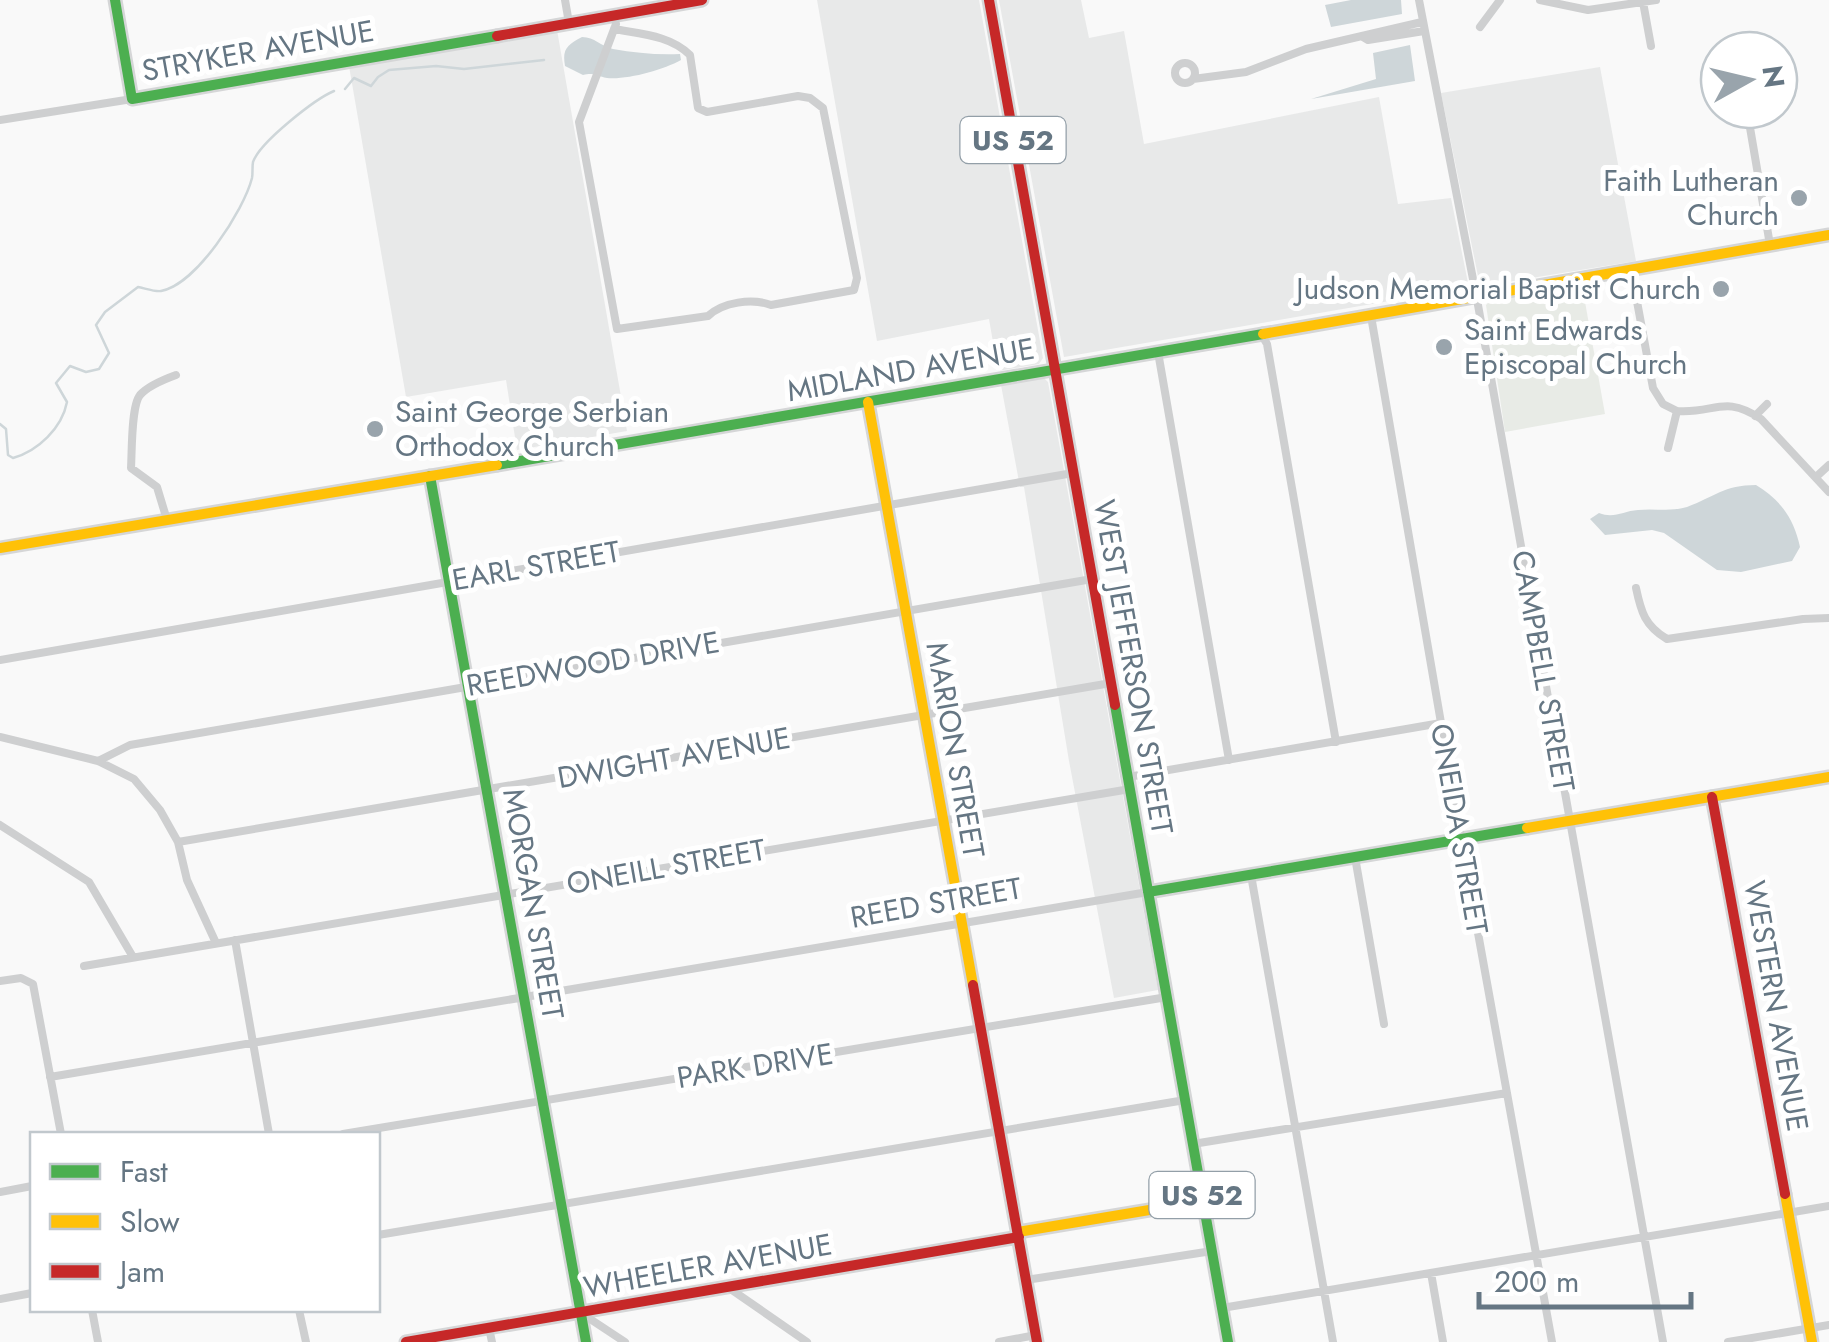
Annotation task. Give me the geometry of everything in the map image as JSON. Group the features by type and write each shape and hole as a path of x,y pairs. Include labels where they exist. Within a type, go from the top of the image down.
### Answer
{"street":[{"path":"115,0 132,98"},
{"path":"564,0 568,23"},
{"name":"STRYKER AVENUE","path":"0,120 702,0"},
{"name":"WEST JEFFERSON STREET","path":"989,0 1228,1341"},
{"name":"CAMPBELL STREET","path":"1418,0 1476,296 1663,1342"},
{"path":"1480,27 1500,0"},
{"path":"1540,0 1588,10 1656,0"},
{"path":"1643,2 1652,46"},
{"path":"614,15 614,29 579,122 617,328 708,316 718,308 758,300 772,304 854,290 857,278 823,108 810,98 798,96 708,112 698,108 690,54 686,50 667,39 614,29"},
{"path":"1193,79 1246,72 1306,49 1363,37 1368,32 1423,27"},
{"path":"1750,130 1770,246"},
{"name":"MIDLAND AVENUE","path":"0,548 1054,371 1829,235"},
{"path":"1632,270 1653,388 1664,404 1678,411 1730,404 1755,416 1829,492"},
{"name":"ONEIDA STREET","path":"1371,316 1460,839 1552,1342"},
{"path":"1261,334 1267,344 1336,742"},
{"path":"1158,352 1229,760"},
{"path":"167,520 156,487 131,468 136,402 141,393 176,375"},
{"name":"MARION STREET","path":"868,402 1037,1339"},
{"path":"1755,416 1767,404"},
{"path":"1668,448 1678,411"},
{"path":"1816,477 1829,465"},
{"name":"EARL STREET","path":"0,660 1073,473"},
{"name":"MORGAN STREET","path":"430,476 586,1342"},
{"name":"REEDWOOD DRIVE","path":"98,762 130,746 1092,580"},
{"path":"1636,588 1645,621 1652,631 1667,639 1829,618"},
{"name":"DWIGHT AVENUE","path":"178,842 1111,684"},
{"name":"ONEILL STREET","path":"84,966 941,820 1229,760 1441,724"},
{"path":"0,737 98,762 134,780 160,810 178,842 187,880 216,943"},
{"name":"REED STREET","path":"50,1077 1829,777"},
{"name":"WESTERN AVENUE","path":"1712,796 1812,1342"},
{"path":"0,825 88,882 133,957"},
{"path":"1355,857 1384,1024"},
{"path":"1251,875 1333,1342"},
{"path":"235,940 268,1132"},
{"path":"0,981 29,980 36,990 61,1132"},
{"name":"PARK DRIVE","path":"355,1132 1166,997"},
{"path":"1193,1144 1507,1093"},
{"path":"380,1235 1185,1100"},
{"path":"0,1192 30,1186"},
{"name":"WHEELER AVENUE","path":"406,1342 728,1288 1203,1200"},
{"path":"1222,1308 1829,1206"},
{"path":"1026,1280 1212,1251"},
{"path":"1431,1273 1443,1342"},
{"path":"728,1288 807,1342"},
{"path":"0,1299 30,1293"},
{"path":"92,1312 98,1342"},
{"path":"300,1312 306,1342"},
{"path":"581,1312 625,1342"},
{"path":"1728,1342 1829,1325"},
{"path":"489,1328 492,1342"},
{"path":"999,1342 1037,1339"},
{"path":"1213,1342 1228,1341"}],"shaded area":[{"path":"817,0 979,0 1043,358 1039,364 998,371 989,319 877,341"},
{"path":"999,0 1081,0 1089,38 1124,31 1144,144 1379,97 1398,204 1451,198 1468,283 1465,288 1064,357"},
{"path":"1351,0 1401,0 1402,14 1331,27 1325,5"},
{"path":"557,30 627,431 517,450 506,380 406,397 349,66"},
{"path":"582,37 613,49 680,54 681,60 655,71 624,77 583,75 565,66 564,60 567,48"},
{"path":"1410,45 1415,81 1311,99 1376,79 1373,53"},
{"path":"1600,67 1636,261 1483,286 1441,93"},
{"path":"1582,285 1605,414 1505,432 1486,305 1491,300"},
{"path":"1043,377 1048,382 1158,990 1114,998 1069,761 1024,487 1020,487 1001,385"},
{"path":"1756,485 1773,497 1794,528 1800,547 1792,561 1741,572 1717,570 1664,533 1652,530 1605,535 1590,519 1599,513 1681,508 1727,489"}],"waterway":[{"path":"345,89 354,78 371,86 389,70 436,66 464,69 544,60"},
{"path":"0,424 6,429 8,455 13,458 48,437 67,402 56,383 70,366 86,372 99,369 109,353 96,325 105,312 138,287 161,291 189,275 229,226 247,192 258,154 289,122 334,91"}],"traffic: fast":[{"path":"115,0 132,99 497,36"},
{"path":"497,465 1263,334"},
{"path":"430,476 586,1342"},
{"path":"1115,705 1228,1342"},
{"path":"1148,892 1527,828"}],"traffic: slow":[{"path":"1263,334 1829,235"},
{"path":"868,402 973,985"},
{"path":"0,548 497,465"},
{"path":"1527,828 1829,777"},
{"path":"1785,1194 1812,1342"},
{"path":"1018,1232 1203,1201"}],"traffic: jam":[{"path":"497,36 702,0"},
{"path":"989,0 1115,705"},
{"path":"1712,797 1785,1194"},
{"path":"973,985 1037,1342"},
{"path":"406,1342 1019,1237"}],"place":[{"name":"Faith Lutheran Church","path":"1799,198"},
{"name":"Judson Memorial Baptist Church","path":"1721,289"},
{"name":"Saint Edwards Episcopal Church","path":"1444,347"},
{"name":"Saint George Serbian Orthodox Church","path":"375,429"}]}
